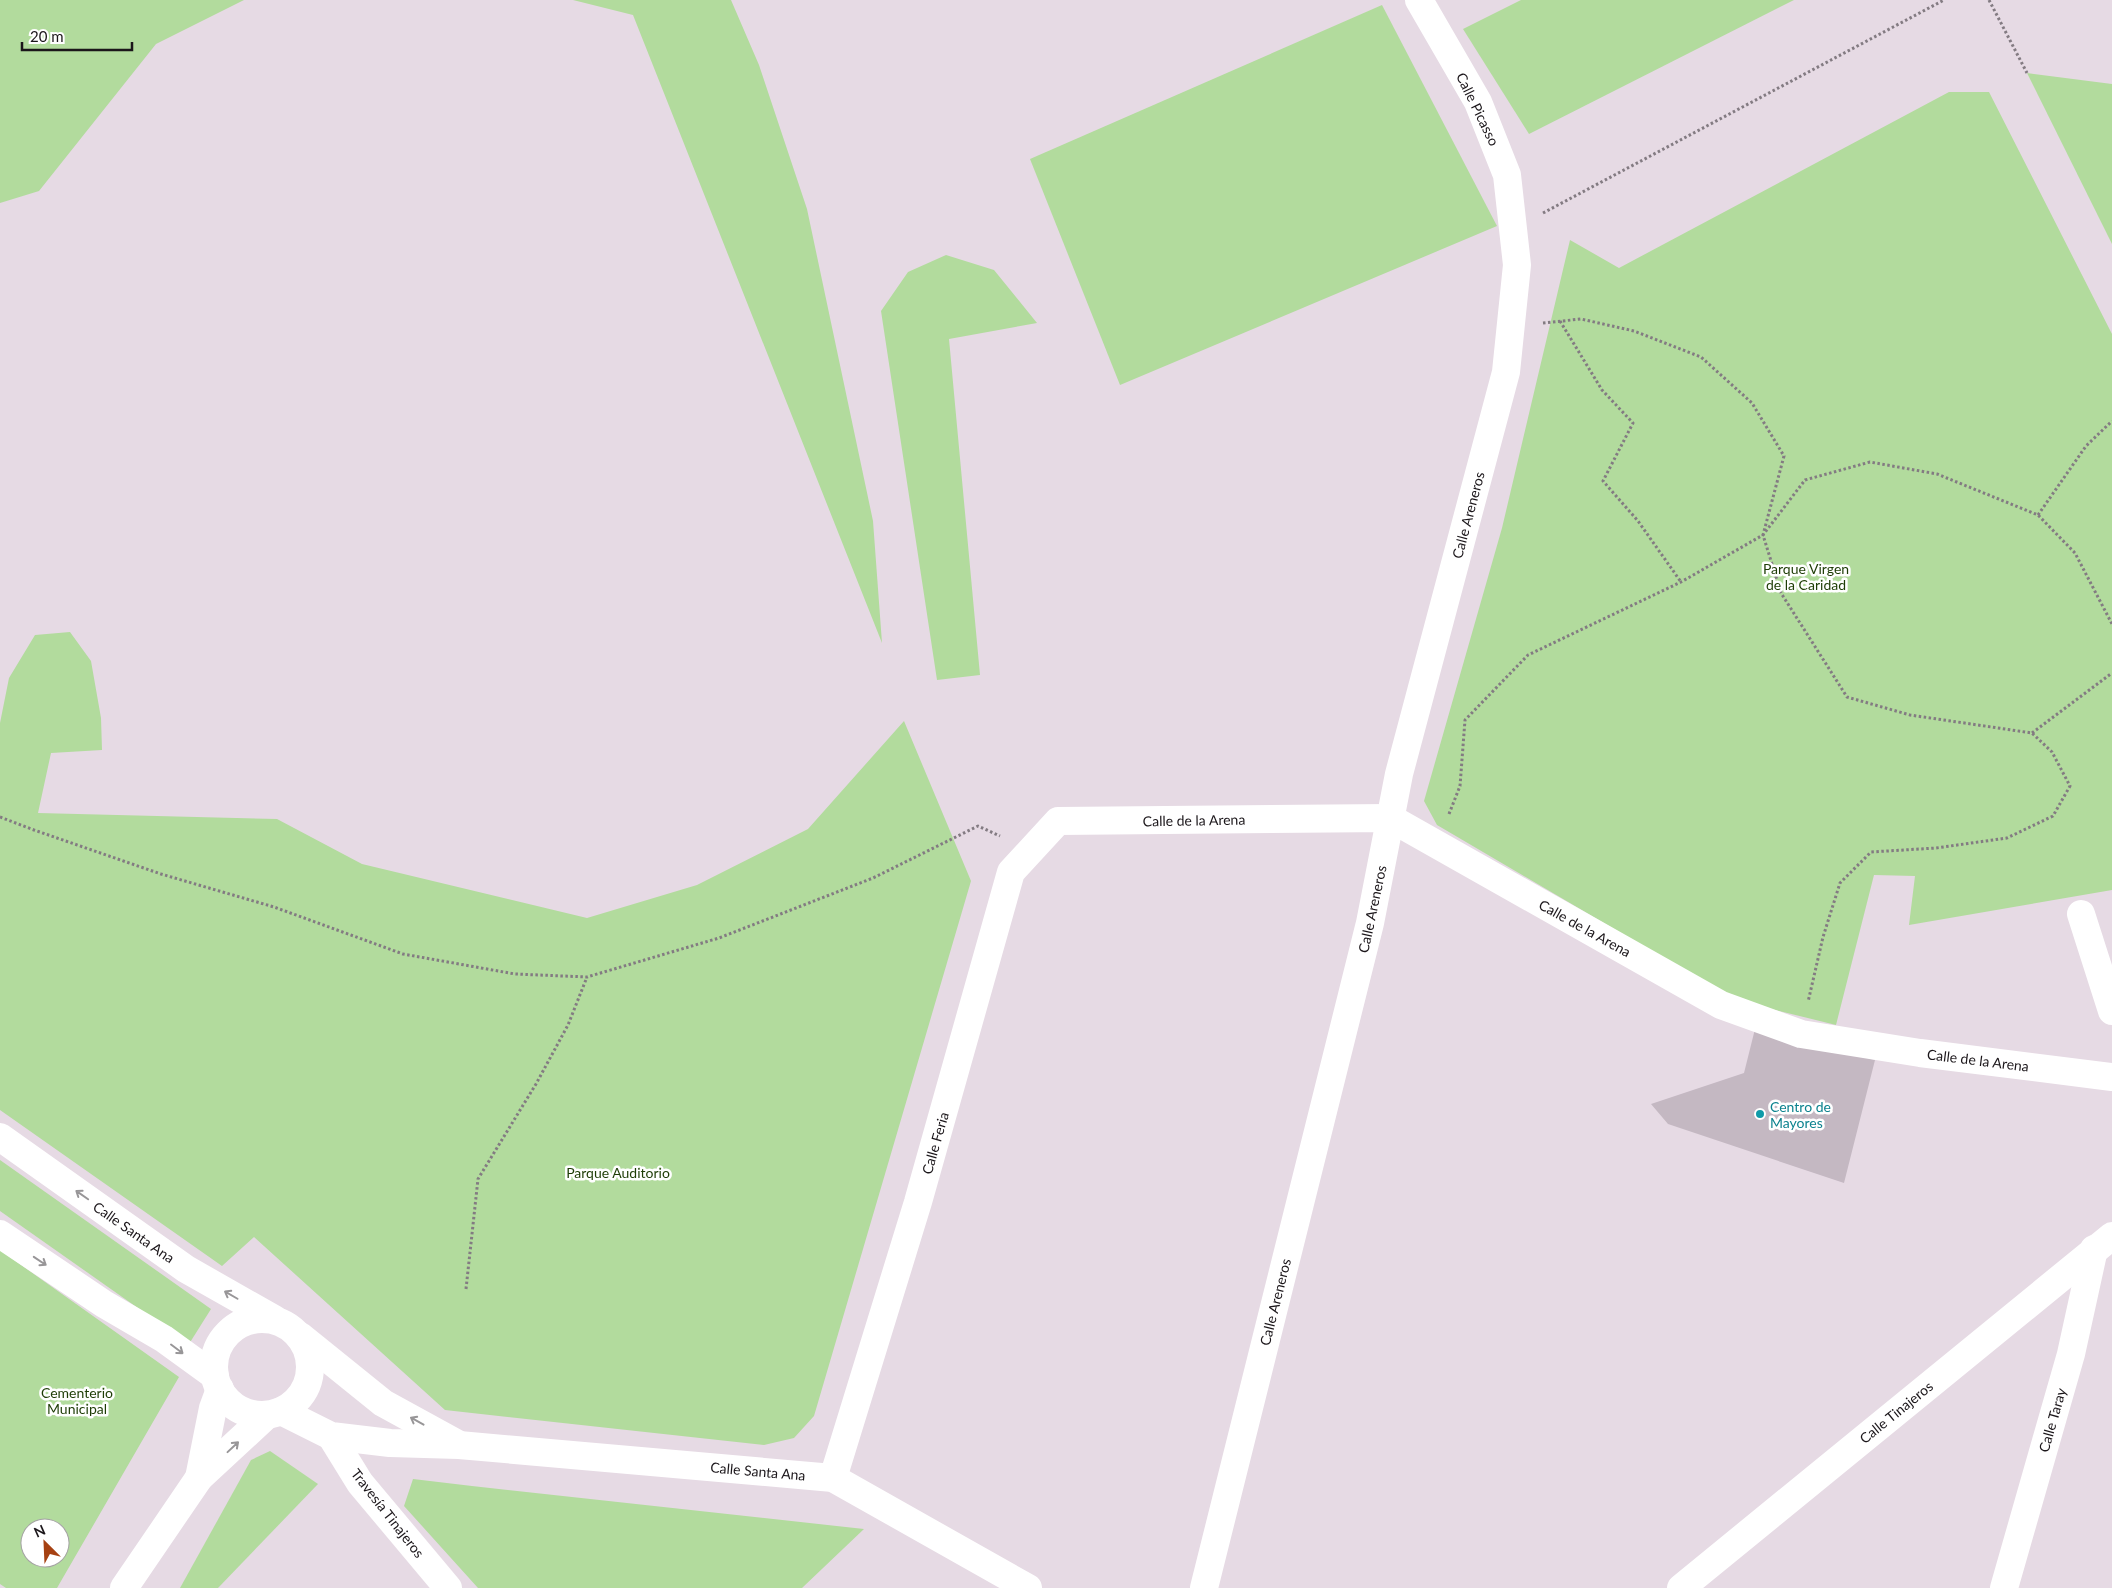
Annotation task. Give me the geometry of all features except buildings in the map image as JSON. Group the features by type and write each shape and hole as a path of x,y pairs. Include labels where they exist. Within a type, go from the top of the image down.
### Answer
{"street":[{"name":"Calle Picasso","path":"1419,0 1478,102 1507,175 1513,226"},
{"name":"Calle Areneros","path":"1204,1588 1370,923 1399,774 1506,372 1517,265 1513,226"},
{"name":"Calle de la Arena","path":"1058,821 1390,818 1721,1005 1801,1034 1920,1053 2112,1077"},
{"name":"Calle Feria","path":"833,1478 918,1202 1011,872 1058,821"},
{"path":"2081,914 2112,1011"},
{"name":"Calle Santa Ana","path":"0,1137 186,1269 274,1319"},
{"path":"0,1234 104,1304 164,1339 217,1383 228,1401 240,1409 253,1414 274,1413"},
{"name":"Calle Tinajeros","path":"1681,1588 2103,1243"},
{"name":"Calle Taray","path":"2004,1588 2103,1243"},
{"path":"124,1588 199,1478 274,1413 294,1403 304,1392 310,1378 311,1363 307,1348 300,1336 288,1326 274,1319 258,1318 242,1323 229,1332 219,1345 215,1360 217,1383 199,1478"},
{"name":"Calle Santa Ana","path":"300,1336 383,1403 459,1445"},
{"name":"Calle Santa Ana","path":"274,1413 331,1436 390,1442 459,1445 833,1478 1028,1588"},
{"name":"Travesía Tinajeros","path":"331,1436 360,1483 448,1588"}],"path":[{"path":"1513,226 1557,207 1944,0"},
{"path":"1989,0 2027,73"},
{"path":"1511,326 1581,319 1634,332 1701,357 1752,403 1784,456 1764,534 1781,593 1847,697 1910,715 2032,733 2052,752 2070,786 2052,816 2007,838 1936,848 1871,852 1840,883 1823,937 1801,1034"},
{"path":"1560,321 1602,390 1633,423 1603,481 1638,521 1681,582"},
{"path":"2038,514 2086,446 2112,421"},
{"path":"1437,845 1460,786 1465,720 1528,656 1681,582 1764,534 1806,480 1870,462 1936,474 2038,514 2075,554 2112,624"},
{"path":"2032,733 2112,673"},
{"path":"0,817 152,870 274,907 403,954 515,974 586,977 728,935 873,878 978,826 1031,851"},
{"path":"466,1289 478,1179 536,1084 568,1025 586,977"}],"green space":[{"path":"0,0 244,0 156,44 39,191 0,203"},
{"path":"573,0 731,0 759,65 807,209 873,521 882,643 633,15"},
{"path":"1521,0 1794,0 1529,134 1463,29"},
{"path":"1382,5 1497,226 1120,385 1030,159"},
{"path":"2027,73 2112,84 2112,244"},
{"name":"Parque Virgen de la Caridad","path":"1949,92 1989,92 2112,334 2112,890 1909,925 1915,876 1874,875 1836,1025 1735,1000 1437,825 1424,801 1502,528 1570,240 1619,268"},
{"path":"946,255 994,270 1037,323 949,339 980,675 937,680 881,311 908,272"},
{"name":"Parque Auditorio","path":"70,632 91,661 101,718 102,750 51,753 38,813 277,819 362,864 587,918 697,885 808,829 904,721 971,881 814,1416 794,1438 764,1445 445,1410 254,1237 222,1266 0,1110 0,723 9,678 35,635"},
{"path":"0,1160 211,1309 189,1344 0,1211"},
{"name":"Cementerio Municipal","path":"0,1250 179,1377 70,1566 70,1518 20,1518 20,1568 69,1568 57,1588 6,1588 0,1584"},
{"path":"270,1451 318,1484 218,1588 180,1588 251,1460"},
{"path":"413,1479 864,1529 802,1588 478,1588 404,1506"}],"place":[{"name":"Centro de Mayores","path":"1760,1114"}]}
